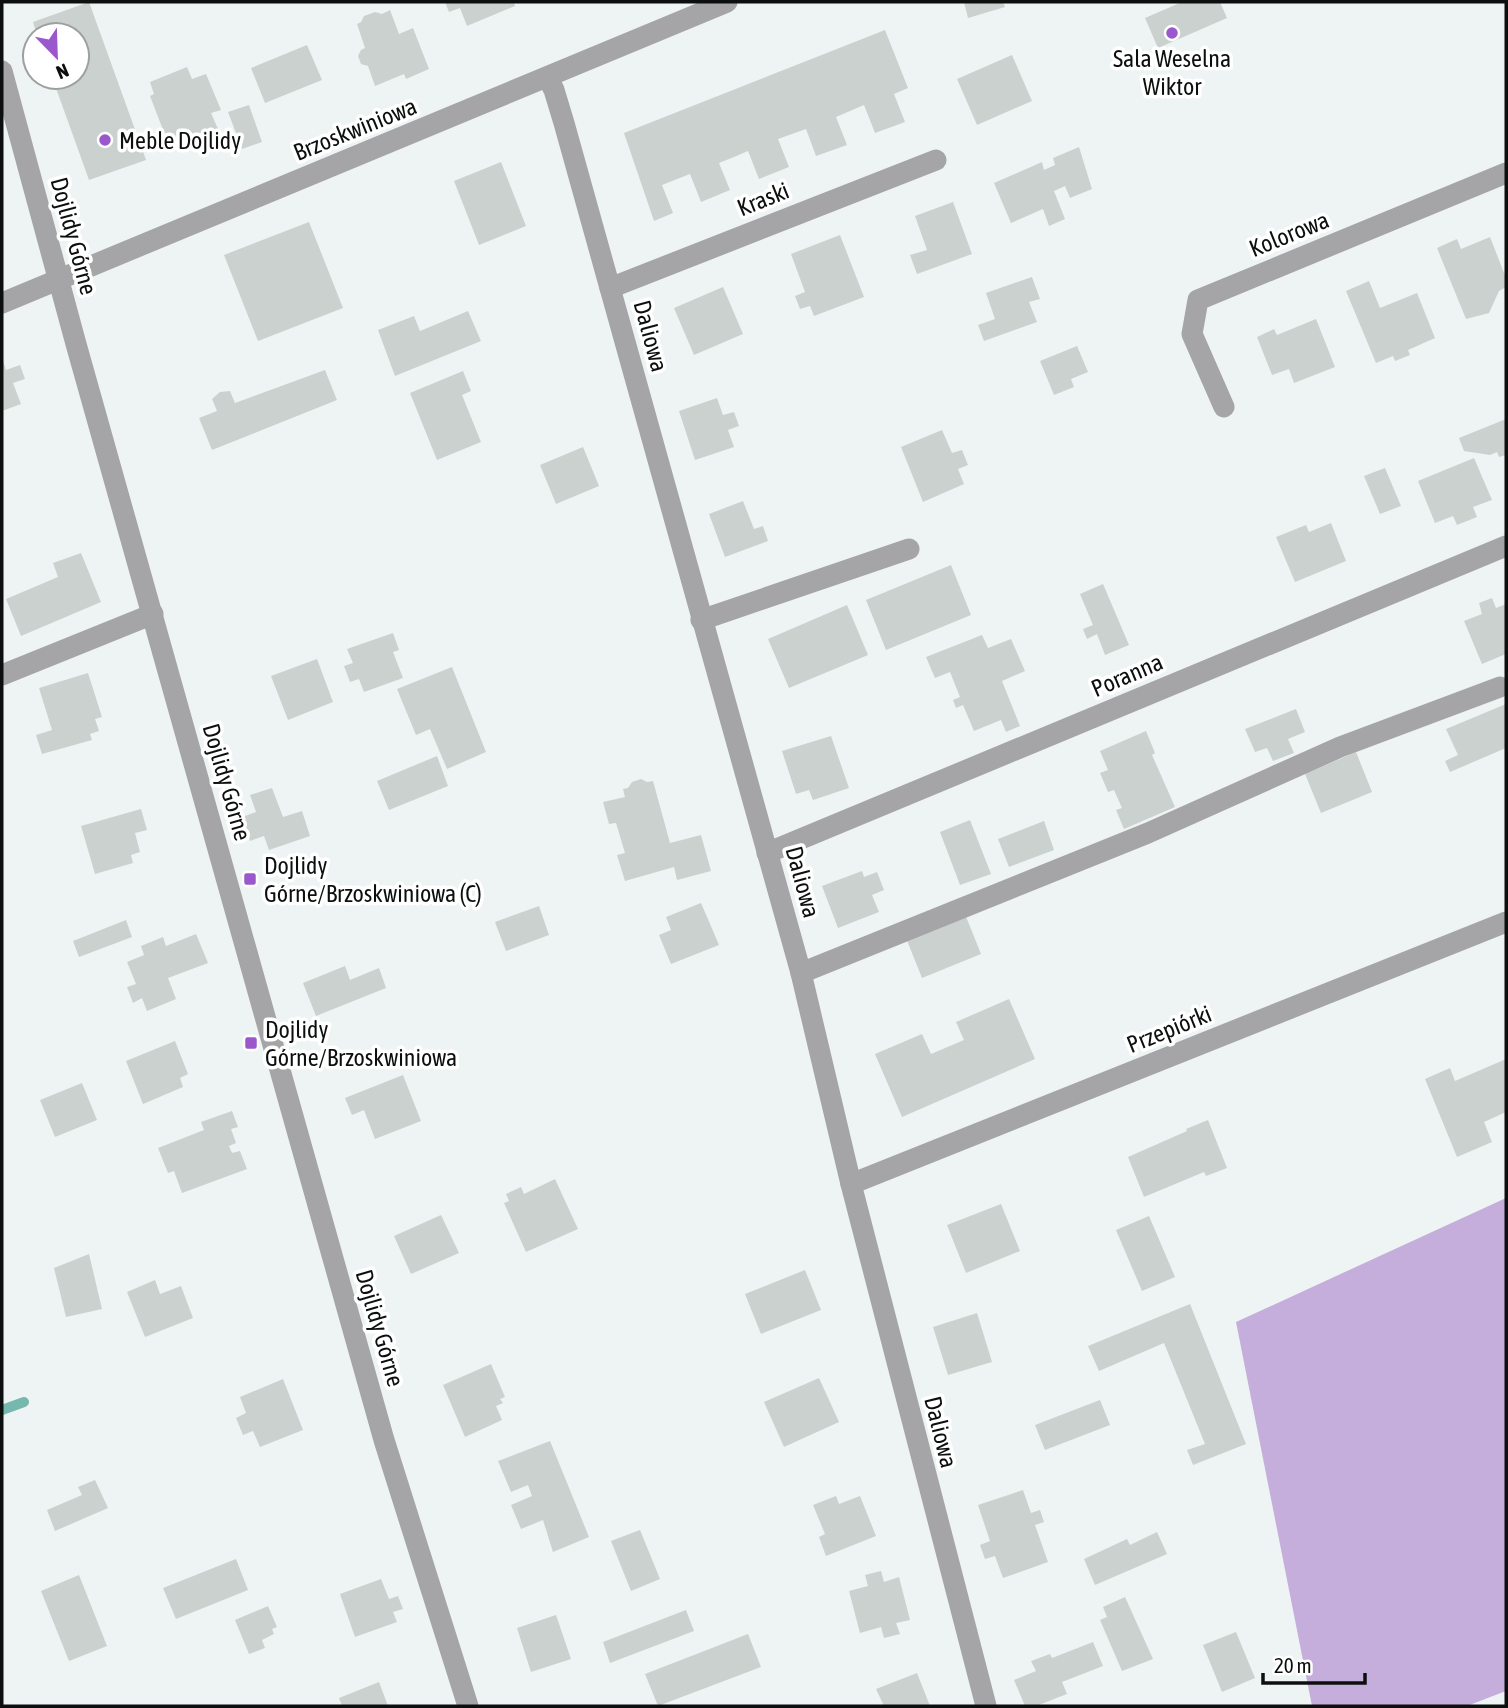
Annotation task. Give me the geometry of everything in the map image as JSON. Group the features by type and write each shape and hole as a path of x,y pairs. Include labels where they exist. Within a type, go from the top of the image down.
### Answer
{"street":[{"name":"Brzoskwiniowa","path":"2,303 727,2"},
{"name":"Dojlidy Górne","path":"2,71 384,1440 466,1706"},
{"name":"Daliowa","path":"548,78 554,90 610,288 801,973 851,1184 986,1706"},
{"name":"Kraski","path":"610,288 936,160"},
{"name":"Kolorowa","path":"1224,407 1192,334 1198,300 1506,173"},
{"name":"Poranna","path":"767,853 1506,546"},
{"path":"701,620 909,549"},
{"path":"2,675 153,614"},
{"path":"801,973 1148,833 1340,747 1500,687"},
{"name":"Przepiórki","path":"851,1184 1506,922"}],"shaded area":[{"path":"1506,1198 1506,1691 1467,1706 1312,1706 1236,1322"}],"building":[{"path":"89,2 146,160 89,180 57,91 91,91 91,21 36,21"},
{"path":"445,2 514,2 515,6 467,26 460,8 449,12"},
{"path":"964,2 1003,2 1005,7 968,18"},
{"name":"Sala Weselna Wiktor","path":"1182,2 1220,2 1227,18 1158,48 1145,18"},
{"path":"390,10 399,34 413,28 429,69 406,79 404,74 375,86 368,66 361,64 358,56 365,48 357,24 364,16"},
{"path":"885,30 908,88 894,94 905,122 875,133 864,105 836,117 847,145 816,156 806,129 778,139 789,167 759,179 748,151 719,163 730,190 701,202 690,174 662,185 673,213 654,221 624,133"},
{"path":"307,45 322,80 265,103 251,68"},
{"path":"1012,55 1032,101 977,125 957,79"},
{"path":"187,67 192,79 206,74 221,110 211,113 218,129 170,148 150,96 154,94 150,82"},
{"path":"249,105 262,142 242,149 228,112"},
{"path":"1079,147 1092,189 1070,198 1065,186 1054,191 1065,219 1049,226 1043,209 1011,223 994,183 1042,162 1044,170 1055,165 1053,158"},
{"path":"501,162 526,226 479,245 454,181"},
{"path":"953,202 972,254 917,274 910,255 927,250 915,216"},
{"path":"309,222 343,308 258,341 224,255"},
{"path":"840,235 864,297 814,316 810,306 800,309 795,296 805,292 791,254"},
{"path":"1490,237 1506,278 1506,287 1499,291 1489,313 1466,319 1437,248 1457,239 1461,249"},
{"path":"1032,277 1040,299 1029,302 1037,322 984,341 978,325 995,319 986,293"},
{"path":"1369,281 1380,308 1417,293 1435,338 1408,350 1410,355 1395,361 1393,356 1376,363 1346,291"},
{"path":"723,287 743,334 694,355 674,308"},
{"path":"468,311 481,341 395,376 378,330 414,316 420,331"},
{"path":"1316,319 1335,367 1294,383 1289,369 1272,375 1257,337 1274,329 1277,335"},
{"path":"1077,346 1088,372 1071,379 1074,387 1054,395 1040,361"},
{"path":"2,358 6,370 20,365 25,379 13,383 21,404 2,411"},
{"path":"325,370 337,400 212,450 199,418 217,411 212,399 220,392 230,391 235,403"},
{"path":"463,371 471,391 462,395 481,442 437,460 410,393"},
{"path":"717,398 723,415 734,412 739,426 728,430 734,447 695,460 679,411"},
{"path":"1506,419 1506,455 1499,457 1497,452 1490,455 1464,451 1459,438"},
{"path":"942,430 952,453 962,450 968,465 958,469 964,484 923,502 901,447"},
{"path":"583,447 599,486 556,504 540,465"},
{"path":"1474,458 1492,500 1473,507 1477,517 1457,525 1453,516 1435,523 1418,481"},
{"path":"1385,468 1401,506 1380,514 1364,476"},
{"path":"743,501 754,529 763,526 768,541 725,557 709,514"},
{"path":"1331,523 1346,561 1295,582 1276,537 1306,525 1309,532"},
{"path":"81,553 101,602 21,636 6,599 58,577 53,563"},
{"path":"951,565 971,615 886,650 866,600"},
{"path":"1103,584 1129,645 1105,655 1097,634 1087,639 1083,629 1093,625 1080,594"},
{"path":"1492,598 1496,608 1506,604 1506,654 1482,664 1464,621 1482,614 1479,603"},
{"path":"847,605 868,655 789,688 768,639"},
{"path":"393,633 399,650 393,652 403,678 364,692 359,679 350,682 344,666 353,663 347,649"},
{"path":"982,635 988,648 1011,639 1025,671 1002,681 1020,726 1006,732 1001,720 974,731 963,705 956,708 953,700 960,697 950,672 935,678 926,657"},
{"path":"317,659 333,702 288,720 271,676"},
{"path":"452,667 486,752 447,769 430,729 416,735 397,689"},
{"path":"88,673 102,717 95,719 99,731 90,734 92,740 42,754 36,735 52,730 39,688"},
{"path":"1506,704 1506,748 1450,772 1445,761 1458,755 1446,729"},
{"path":"1296,709 1305,732 1288,739 1294,753 1273,761 1267,748 1255,752 1245,729"},
{"path":"1146,731 1155,753 1152,755 1175,807 1124,829 1116,810 1122,808 1114,790 1108,792 1100,773 1108,770 1100,751"},
{"path":"831,736 849,788 813,800 809,790 796,794 782,751"},
{"path":"1356,752 1372,792 1321,813 1305,774"},
{"path":"437,756 448,786 389,810 377,781"},
{"path":"641,779 653,781 670,843 701,835 711,871 677,880 674,867 625,881 617,855 625,853 616,823 609,824 603,802 625,797 623,789"},
{"path":"272,788 283,817 302,811 310,836 269,850 264,836 250,841 242,817 256,812 250,795"},
{"path":"141,809 147,830 135,833 140,852 131,855 133,863 95,874 81,826"},
{"path":"970,820 991,874 960,885 940,832"},
{"path":"1044,821 1054,850 1009,867 998,839"},
{"path":"862,871 864,877 877,872 884,890 872,895 879,912 838,928 822,886"},
{"path":"701,903 719,945 671,964 659,935 671,930 666,917"},
{"path":"539,906 549,935 506,951 495,922"},
{"path":"965,914 981,954 922,978 906,938"},
{"path":"126,920 132,937 79,957 73,941"},
{"path":"196,934 208,963 168,978 176,999 147,1011 142,998 133,1003 127,987 136,984 127,962 144,955 141,946 163,937 166,946"},
{"path":"345,966 350,980 379,968 386,988 316,1016 303,983"},
{"path":"1009,999 1035,1059 902,1117 875,1054 922,1034 931,1054 964,1040 956,1022"},
{"path":"175,1041 188,1074 180,1078 183,1087 143,1104 126,1061"},
{"path":"1506,1059 1506,1112 1484,1122 1492,1142 1457,1157 1425,1079 1450,1068 1455,1081"},
{"path":"403,1075 421,1121 375,1139 364,1110 352,1115 345,1098"},
{"path":"82,1083 97,1120 55,1137 40,1100"},
{"path":"232,1111 238,1127 231,1129 236,1143 229,1146 232,1153 240,1151 247,1169 182,1193 174,1171 168,1173 158,1148 204,1130 201,1122"},
{"path":"1208,1120 1227,1168 1206,1176 1204,1172 1144,1197 1128,1157"},
{"path":"555,1179 578,1229 526,1252 504,1203 509,1201 506,1194 521,1187 524,1194"},
{"path":"1001,1204 1020,1251 966,1273 947,1225"},
{"path":"441,1215 459,1253 411,1274 394,1236"},
{"path":"1149,1216 1175,1277 1142,1291 1116,1230"},
{"path":"89,1254 102,1309 66,1317 54,1268"},
{"path":"805,1270 821,1310 761,1334 745,1294"},
{"path":"155,1280 160,1294 181,1286 193,1318 145,1337 127,1292"},
{"path":"1190,1304 1246,1444 1193,1465 1187,1450 1205,1444 1164,1343 1099,1371 1088,1346"},
{"path":"977,1313 992,1362 948,1375 933,1327"},
{"path":"491,1364 505,1397 500,1399 503,1403 496,1406 502,1420 465,1437 443,1385"},
{"path":"819,1378 839,1422 784,1447 764,1402"},
{"path":"283,1379 303,1430 260,1447 253,1431 243,1435 236,1418 246,1413 240,1397"},
{"path":"1100,1400 1110,1425 1045,1450 1035,1425"},
{"path":"550,1441 589,1537 553,1552 543,1520 521,1529 511,1505 532,1496 528,1485 511,1492 498,1461"},
{"path":"95,1480 108,1508 55,1531 47,1510 82,1495 78,1487"},
{"path":"1023,1490 1031,1513 1040,1510 1044,1522 1035,1525 1048,1562 1003,1578 995,1556 985,1559 980,1545 990,1541 978,1505"},
{"path":"836,1496 839,1504 860,1496 876,1536 826,1556 819,1537 825,1534 813,1505"},
{"path":"640,1530 660,1579 631,1591 611,1541"},
{"path":"1157,1532 1167,1554 1095,1585 1084,1559 1127,1539 1130,1545"},
{"path":"236,1559 248,1590 176,1619 163,1588"},
{"path":"881,1571 884,1582 899,1577 910,1620 896,1623 900,1634 884,1638 881,1627 860,1633 849,1591 868,1586 865,1575"},
{"path":"79,1575 107,1646 69,1661 41,1591"},
{"path":"381,1579 389,1599 398,1596 403,1609 393,1612 397,1622 355,1637 340,1594"},
{"path":"1125,1597 1153,1659 1122,1671 1100,1620 1107,1617 1103,1607"},
{"path":"268,1606 277,1627 272,1629 274,1634 262,1640 265,1648 249,1654 235,1620"},
{"path":"686,1610 694,1631 610,1663 603,1642"},
{"path":"556,1615 571,1659 531,1672 517,1628"},
{"path":"1236,1632 1255,1678 1222,1692 1203,1645"},
{"path":"748,1634 761,1667 658,1706 645,1674"},
{"path":"1093,1642 1103,1666 1062,1682 1067,1694 1036,1706 1025,1706 1014,1680 1036,1671 1031,1661 1050,1654 1052,1658"},
{"path":"917,1673 930,1706 884,1706 876,1689"},
{"path":"379,1682 388,1706 342,1706 339,1698"}],"waterway":[{"path":"2,1410 24,1402"}],"place":[{"name":"Sala Weselna Wiktor","path":"1172,33"},
{"name":"Meble Dojlidy","path":"105,140"},
{"name":"Dojlidy Górne/Brzoskwiniowa (C)","path":"250,879"},
{"name":"Dojlidy Górne/Brzoskwiniowa","path":"251,1043"}]}
